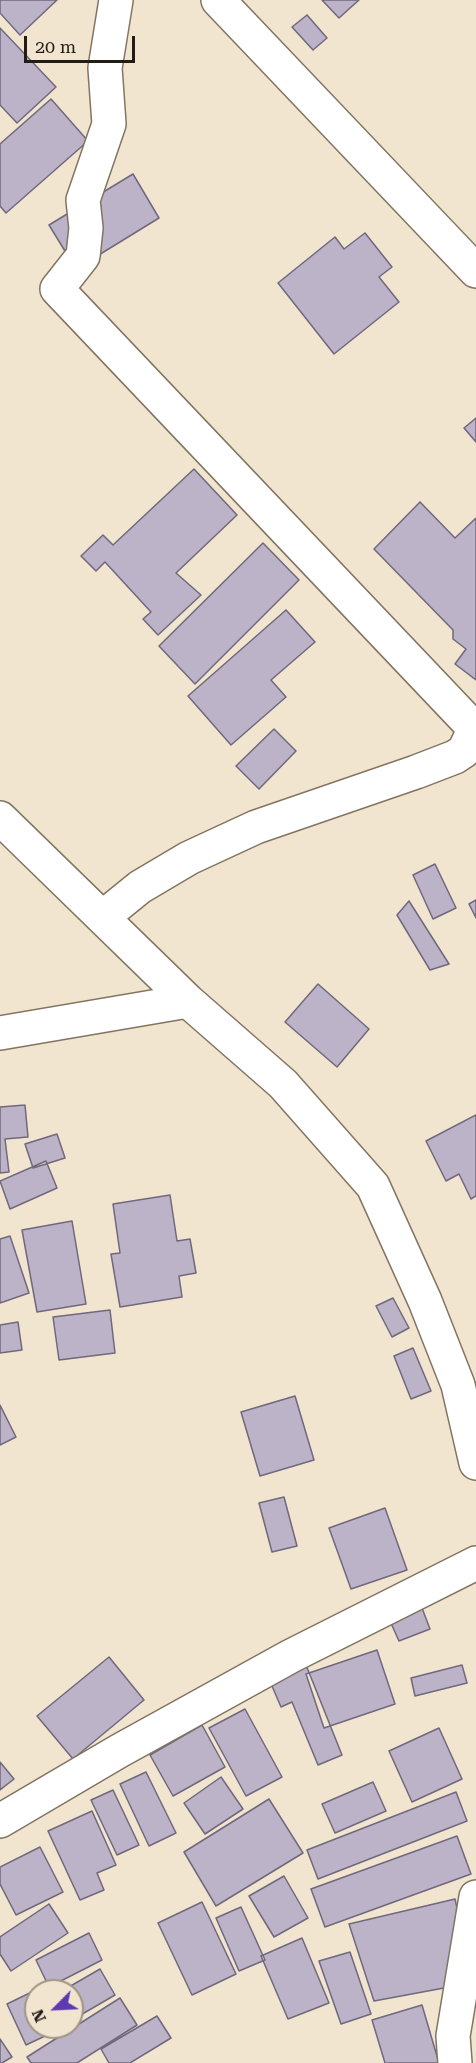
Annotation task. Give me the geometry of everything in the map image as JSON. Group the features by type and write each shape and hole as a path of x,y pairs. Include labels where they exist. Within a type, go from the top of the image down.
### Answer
{"street":[{"path":"103,917 140,887 189,858 256,826 455,757 464,751 473,732 471,725 57,289 83,256 86,228 83,200 109,124 105,68 116,0"},
{"path":"218,0 476,272"},
{"path":"0,818 188,1001 283,1083 373,1186 425,1301 458,1385 476,1463"},
{"path":"0,1033 188,1001"},
{"path":"0,1821 119,1751 291,1656 476,1563"},
{"path":"455,2063 453,2036 476,1897"}],"building":[{"path":"0,0 57,0 20,35 0,13"},
{"path":"322,0 359,0 339,18"},
{"path":"307,15 327,38 313,50 292,27"},
{"path":"0,28 56,87 17,123 0,105"},
{"path":"51,99 88,141 6,213 0,206 0,144"},
{"path":"133,174 159,218 76,269 49,225"},
{"path":"365,233 392,267 379,277 399,302 334,354 278,283 335,237 344,249"},
{"path":"476,418 476,442 464,428"},
{"path":"194,469 237,515 176,573 201,595 158,635 143,619 151,612 105,562 96,571 81,556 103,535 113,545"},
{"path":"420,502 455,538 476,518 476,680 455,664 466,649 453,639 453,630 374,549"},
{"path":"263,543 299,580 195,684 159,646"},
{"path":"286,610 315,642 271,680 286,697 231,745 188,696"},
{"path":"274,729 296,751 259,789 236,766"},
{"path":"435,864 456,908 433,919 413,875"},
{"path":"476,900 476,918 469,904"},
{"path":"409,901 449,964 430,970 397,915"},
{"path":"318,984 369,1029 337,1067 285,1022"},
{"path":"25,1105 28,1137 5,1139 9,1172 0,1173 0,1107"},
{"path":"476,1115 476,1196 471,1199 459,1174 446,1181 426,1141"},
{"path":"57,1134 65,1158 33,1168 25,1144"},
{"path":"46,1161 57,1188 10,1209 0,1181"},
{"path":"170,1195 177,1241 190,1239 196,1273 179,1276 182,1297 120,1307 111,1254 120,1253 113,1204"},
{"path":"72,1221 86,1304 37,1312 22,1230"},
{"path":"10,1236 29,1293 0,1303 0,1239"},
{"path":"393,1298 409,1328 392,1337 376,1306"},
{"path":"110,1310 115,1353 59,1360 53,1317"},
{"path":"18,1322 22,1350 0,1353 0,1325"},
{"path":"413,1348 431,1391 411,1399 394,1356"},
{"path":"295,1396 314,1460 260,1476 241,1412"},
{"path":"0,1405 16,1437 0,1445"},
{"path":"284,1497 297,1546 272,1552 259,1503"},
{"path":"385,1508 407,1570 351,1589 329,1528"},
{"path":"422,1608 430,1629 399,1641 390,1621"},
{"path":"377,1650 395,1704 324,1728 306,1674"},
{"path":"109,1657 144,1700 73,1759 37,1716"},
{"path":"306,1665 342,1755 318,1765 292,1702 281,1707 269,1679"},
{"path":"462,1665 467,1683 415,1696 411,1678"},
{"path":"245,1709 282,1777 246,1796 209,1728"},
{"path":"202,1725 225,1767 173,1796 150,1755"},
{"path":"439,1728 462,1779 412,1802 389,1751"},
{"path":"0,1762 14,1779 0,1790"},
{"path":"146,1772 176,1833 149,1846 120,1784"},
{"path":"221,1777 243,1809 205,1834 184,1803"},
{"path":"373,1782 386,1811 335,1833 322,1804"},
{"path":"113,1790 139,1845 117,1855 91,1800"},
{"path":"456,1792 467,1821 318,1879 307,1850"},
{"path":"269,1799 303,1853 216,1906 184,1852"},
{"path":"92,1811 116,1865 97,1873 104,1890 80,1900 48,1831"},
{"path":"457,1836 471,1874 325,1927 311,1889"},
{"path":"40,1847 63,1892 16,1915 0,1884 0,1867"},
{"path":"284,1876 308,1918 274,1937 249,1896"},
{"path":"455,1899 462,1931 444,1988 374,2001 349,1924"},
{"path":"202,1902 236,1974 192,1995 158,1923"},
{"path":"49,1904 68,1933 11,1971 0,1954 0,1937"},
{"path":"241,1907 265,1960 239,1971 216,1918"},
{"path":"89,1933 102,1960 65,1979 45,1979 36,1960"},
{"path":"302,1938 329,2003 288,2019 261,1956"},
{"path":"350,1952 371,2014 341,2024 319,1961"},
{"path":"100,1969 115,1995 84,2013 83,1979"},
{"path":"24,1996 24,2039 39,2039 26,2045 7,2004"},
{"path":"120,1998 137,2025 77,2063 31,2063 27,2057 55,2039 84,2039 84,2021"},
{"path":"422,2005 439,2063 385,2063 372,2020"},
{"path":"157,2016 171,2038 130,2063 109,2063 101,2049"},
{"path":"0,2039 12,2057 2,2063 0,2063"}]}
